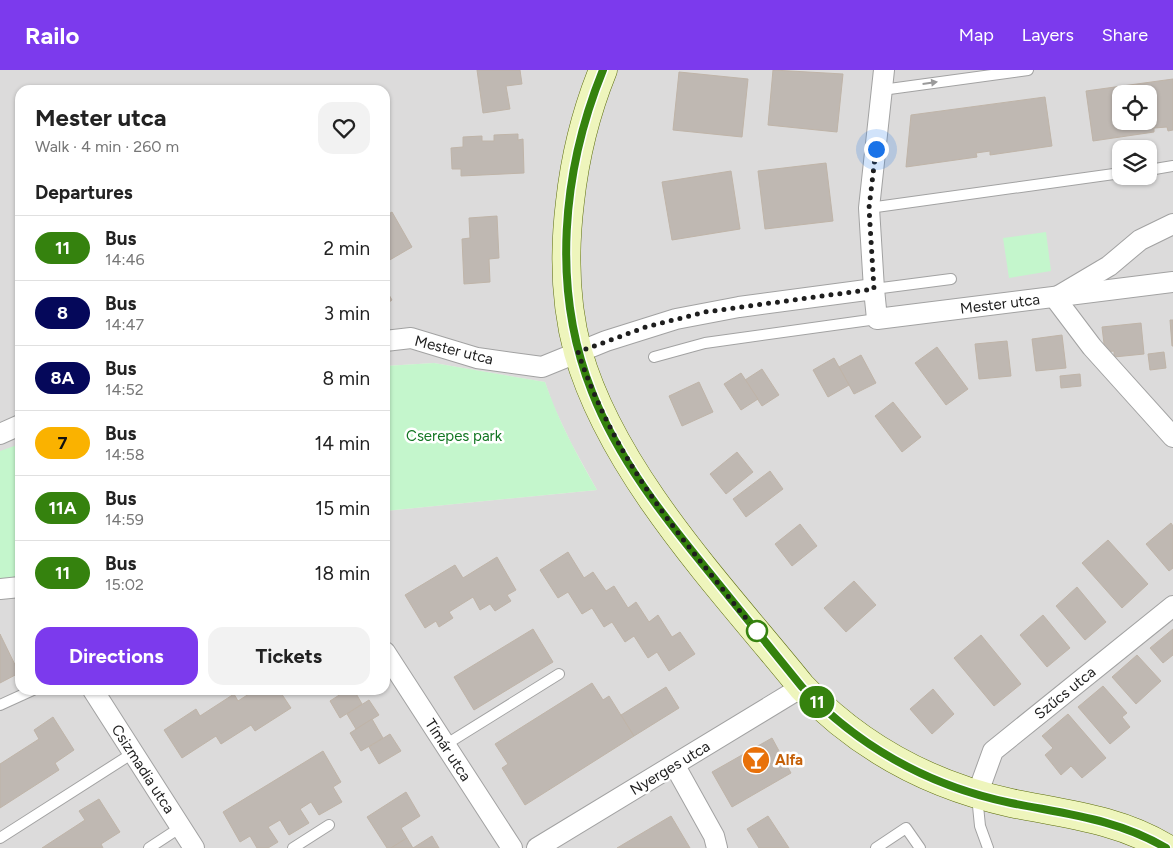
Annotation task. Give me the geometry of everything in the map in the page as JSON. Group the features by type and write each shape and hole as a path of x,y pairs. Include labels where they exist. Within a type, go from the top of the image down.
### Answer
{"street":[{"path":"603,70 582,132 573,175 566,261 568,291 578,352 592,392 612,434 668,522 802,687 818,704 880,752 944,785 977,795 1118,825 1166,848"},
{"path":"877,319 869,208 884,70"},
{"name":"Mester utca","path":"1055,298 1109,266 1140,240 1173,224"},
{"name":"Mester utca","path":"877,319 1173,282"},
{"name":"Mester utca","path":"390,340 411,338 477,358 542,367 646,327 695,314 874,289"},
{"path":"1055,298 1092,347 1173,438"},
{"path":"0,434 15,427"},
{"path":"0,589 15,588"},
{"name":"Szűcs utca","path":"977,795 993,751 1173,606"},
{"name":"Tímár utca","path":"390,660 512,848"},
{"name":"Nyerges utca","path":"547,846 802,687"},
{"name":"Csizmadia utca","path":"95,695 194,848"},
{"path":"675,766 714,836 717,848"}],"lane":[{"path":"882,90 1028,70"},
{"path":"1157,169 1173,166"},
{"path":"869,208 1112,175"},
{"path":"874,289 951,279"},
{"path":"654,357 705,343 877,319"},
{"path":"445,745 559,674"},
{"path":"0,705 22,695"},
{"path":"0,838 133,753"},
{"path":"977,795 980,826 988,848"},
{"path":"293,848 329,824"},
{"path":"149,848 181,827"},
{"path":"876,848 906,828 920,848"}],"shaded area":[{"path":"0,70 1173,70 1173,848 0,848 0,580 15,578 15,695 390,695 390,511 597,490 571,443 553,405 545,382 434,363 390,366 390,85 15,85 15,448 0,453"}],"green space":[{"path":"1046,232 1051,271 1009,278 1003,238"},
{"name":"Cserepes park","path":"434,363 545,382 568,437 597,490 390,511 390,366"},
{"path":"15,446 15,578 0,580 0,451"}],"building":[{"path":"477,70 520,70 522,84 506,86 510,109 483,113"},
{"path":"773,70 843,74 837,132 768,125"},
{"path":"679,72 748,79 742,137 673,130"},
{"path":"1173,79 1173,130 1168,131 1167,127 1157,128 1157,85 1130,85"},
{"path":"1112,87 1112,130 1154,130 1154,132 1093,141 1086,91"},
{"path":"1045,97 1052,146 990,155 990,151 976,153 977,157 906,167 911,115"},
{"path":"518,134 518,140 523,139 524,173 461,176 461,169 452,169 451,148 463,147 463,137 482,136 482,141 494,141 494,135"},
{"path":"826,163 833,221 765,229 758,171"},
{"path":"731,171 740,229 672,240 662,182"},
{"path":"392,212 412,247 390,260 390,213"},
{"path":"497,216 499,258 489,259 490,282 464,284 462,239 470,238 469,218"},
{"path":"1170,320 1173,320 1173,346 1172,346"},
{"path":"1141,323 1144,354 1114,357 1114,351 1105,352 1102,327"},
{"path":"1062,335 1066,368 1036,371 1032,339"},
{"path":"1007,341 1011,376 979,379 975,344"},
{"path":"937,347 968,389 946,405 915,363"},
{"path":"1164,352 1166,368 1150,370 1148,354"},
{"path":"861,355 876,383 854,394 839,367"},
{"path":"834,358 849,385 828,397 813,370"},
{"path":"762,369 779,395 762,406 745,380"},
{"path":"741,373 758,399 741,410 724,384"},
{"path":"1080,374 1081,386 1061,388 1060,376"},
{"path":"699,382 713,412 682,426 669,396"},
{"path":"893,402 921,437 902,452 875,416"},
{"path":"737,452 753,472 726,494 710,474"},
{"path":"770,471 783,489 746,517 733,499"},
{"path":"1171,523 1173,526 1173,568 1169,571 1146,544"},
{"path":"800,524 817,546 792,566 775,544"},
{"path":"1108,540 1148,584 1122,608 1082,563"},
{"path":"568,552 584,578 593,572 606,591 614,586 628,608 636,602 649,622 658,615 672,637 680,632 695,654 669,671 657,652 648,658 634,636 625,642 612,622 604,627 592,608 582,614 568,592 558,598 540,570"},
{"path":"497,557 516,590 507,595 511,601 495,611 490,604 480,610 473,597 449,612 453,618 439,627 436,621 425,628 405,595 455,565 463,578"},
{"path":"854,581 876,605 846,632 824,608"},
{"path":"1077,587 1106,622 1085,640 1056,606"},
{"path":"1043,615 1070,648 1047,667 1020,635"},
{"path":"533,629 553,662 474,710 454,677"},
{"path":"1173,629 1173,655 1163,663 1150,648"},
{"path":"0,634 15,665 15,675 0,683"},
{"path":"981,635 1021,684 994,706 954,658"},
{"path":"1137,655 1161,681 1136,704 1112,677"},
{"path":"592,683 603,700 609,696 634,736 525,805 502,768 508,764 495,744"},
{"path":"1103,686 1127,713 1122,717 1130,727 1110,744 1078,707"},
{"path":"666,687 679,708 634,736 621,715"},
{"path":"933,689 954,714 932,734 910,709"},
{"path":"232,695 235,695 238,701 247,695 282,695 291,708 255,731 251,725 221,744 216,736 182,758 164,730 196,709 200,716"},
{"path":"339,695 357,695 362,704 340,718 330,701"},
{"path":"369,700 379,715 356,729 347,714"},
{"path":"1068,714 1106,758 1082,778 1071,766 1061,775 1045,755 1053,748 1042,736"},
{"path":"53,717 74,750 55,763 59,770 0,808 0,764 39,739 34,730"},
{"path":"372,719 383,738 361,751 350,733"},
{"path":"390,734 401,751 379,764 369,747"},
{"path":"772,738 791,773 732,807 712,772"},
{"path":"323,751 341,782 333,787 342,802 319,815 311,802 300,809 309,823 289,835 280,820 268,827 278,842 268,848 257,848 250,836 240,842 223,812"},
{"path":"406,792 420,816 401,828 407,838 391,848 387,848 367,817"},
{"path":"99,799 120,832 101,844 103,848 42,848 85,820 79,811"},
{"path":"671,816 690,848 617,848"},
{"path":"768,816 789,848 759,848 747,829"},
{"path":"432,836 439,848 413,848"},
{"path":"407,838 413,848 391,848"}],"bus line":[{"name":"11","path":"603,70 582,132 573,175 568,218 566,261 573,329 578,352 592,392 612,434 668,522 802,687 818,704 880,752 944,785 1009,803 1118,825 1155,841 1166,848"}],"place":[{"name":"Alfa","path":"756,760"}],"route":[{"path":"757,631 668,522 638,477 612,434 592,392 578,352 646,327 705,312 874,289 869,208 876,149"}]}
